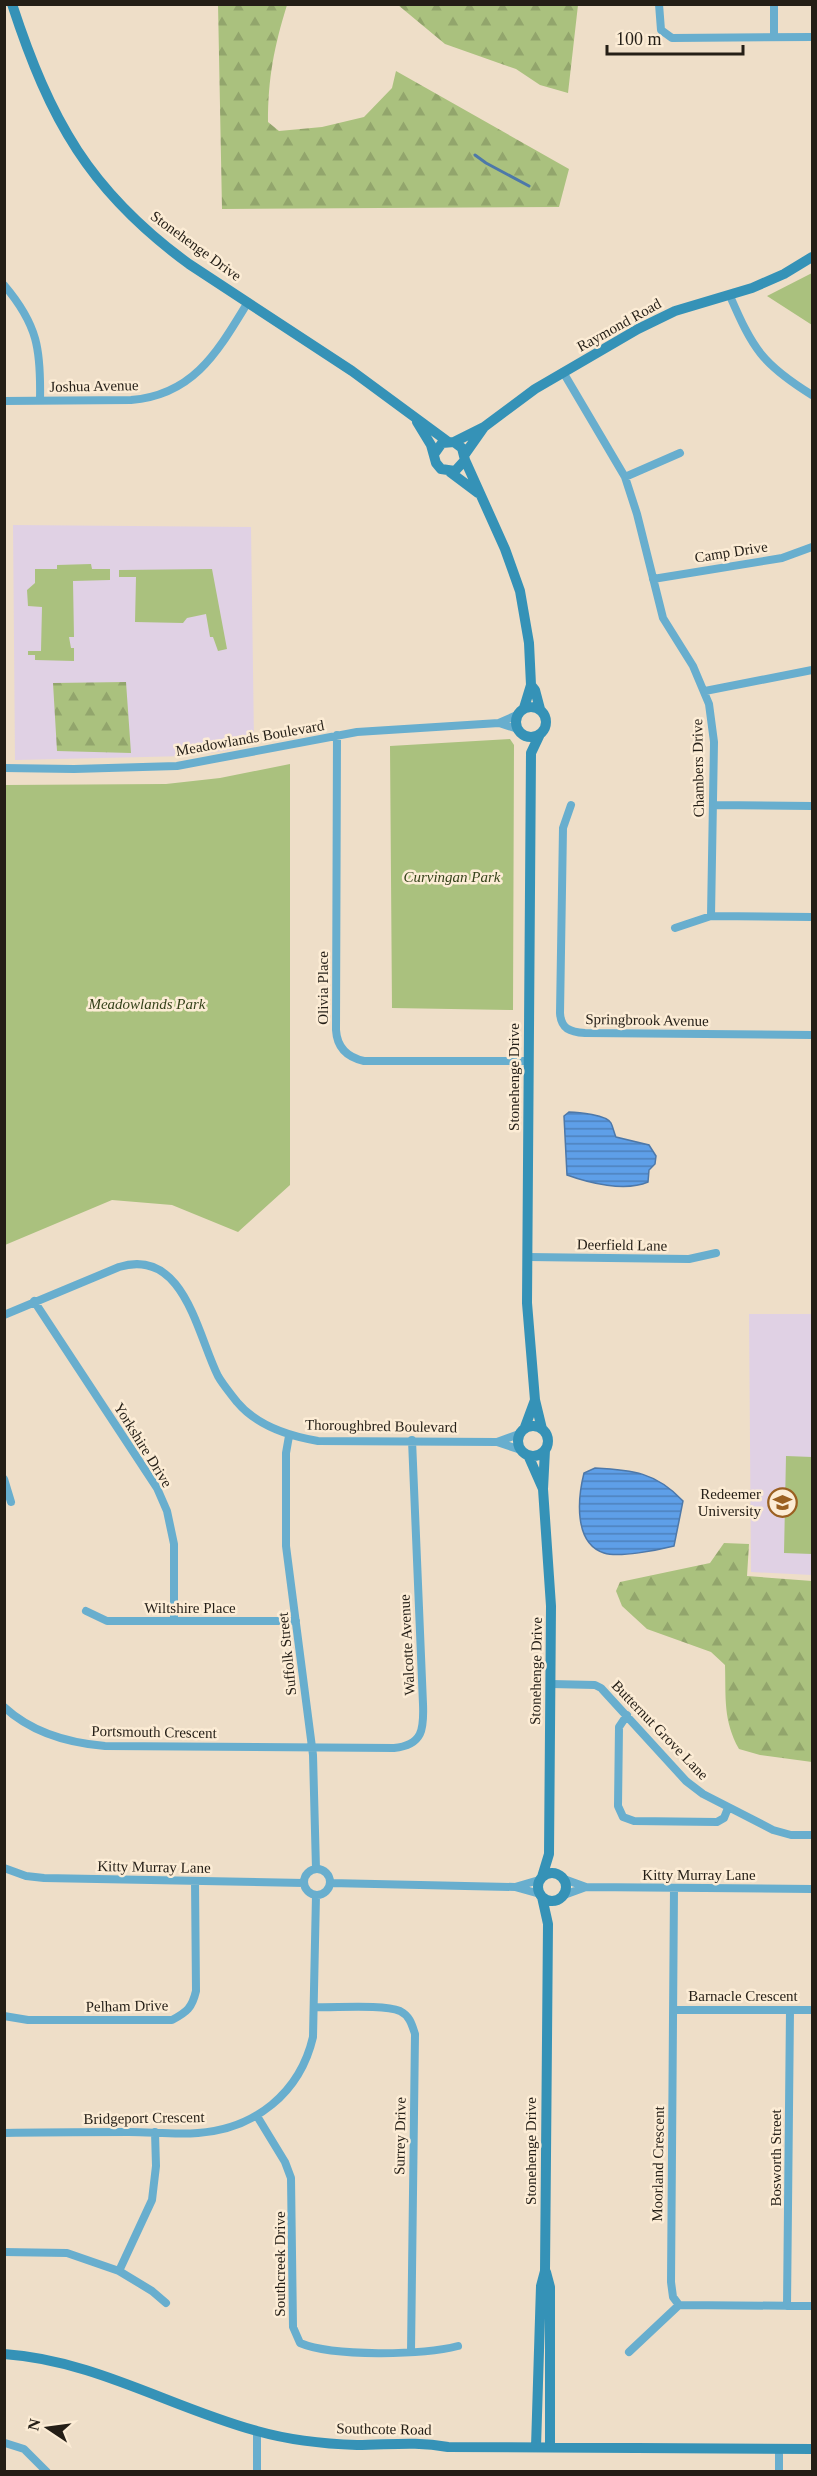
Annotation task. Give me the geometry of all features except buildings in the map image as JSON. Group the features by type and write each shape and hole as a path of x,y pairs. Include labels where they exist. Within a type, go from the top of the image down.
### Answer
{"street":[{"name":"Stonehenge Drive","path":"12,4 35,72 52,109 82,159 130,215 164,246 360,376 450,442"},
{"path":"659,4 659,26 669,37 813,37"},
{"path":"774,4 774,37"},
{"name":"Raymond Road","path":"450,442 484,427 535,389 658,319 675,311 730,296 784,274 813,257"},
{"path":"4,285 20,305 32,326 39,356 40,400"},
{"path":"730,296 747,336 760,354 775,371 813,395"},
{"name":"Joshua Avenue","path":"4,401 131,400 149,398 169,391 187,381 206,365 248,302"},
{"name":"Chambers Drive","path":"563,372 625,477 637,514 663,618 693,666 705,691 714,730 711,916"},
{"name":"Stonehenge Drive","path":"416,419 435,453"},
{"name":"Raymond Road","path":"465,457 484,427"},
{"path":"478,493 437,465 435,453 439,446 450,442 460,445 478,493 503,543 520,591 527,626 531,685 521,712 521,733 535,737 540,734 546,722 535,690 531,685"},
{"path":"625,477 680,453"},
{"path":"450,472 459,468 465,457"},
{"name":"Camp Drive","path":"653,579 782,558 813,547"},
{"path":"705,691 813,670"},
{"path":"521,712 532,706 540,709"},
{"name":"Meadowlands Boulevard","path":"4,768 74,769 177,766 337,735 499,723 521,712"},
{"name":"Meadowlands Boulevard","path":"499,723 521,733"},
{"name":"Stonehenge Drive","path":"521,733 531,753"},
{"name":"Stonehenge Drive","path":"540,734 531,753 528,1322 535,1400 542,1428"},
{"name":"Olivia Place","path":"337,735 336,1030 343,1051 353,1058 364,1061 530,1061"},
{"name":"Springbrook Avenue","path":"571,805 563,828 560,1021 565,1029 585,1033 813,1035"},
{"path":"713,805 813,806"},
{"path":"675,928 711,916 813,917"},
{"name":"Deerfield Lane","path":"528,1257 689,1259 716,1253"},
{"name":"Thoroughbred Boulevard","path":"4,1315 130,1263 146,1265 161,1270 180,1288 219,1378 239,1404 266,1425 289,1436 318,1441 497,1442 524,1453"},
{"name":"Yorkshire Drive","path":"34,1302 157,1488 166,1511 174,1544 174,1621"},
{"name":"Stonehenge Drive","path":"522,1431 535,1400"},
{"path":"534,1425 542,1428 548,1441 545,1450 537,1455 524,1453 518,1442 522,1431 534,1425"},
{"name":"Thoroughbred Boulevard","path":"497,1442 522,1431"},
{"name":"Suffolk Street","path":"289,1436 286,1453 286,1546 312,1746 316,1869"},
{"name":"Walcotte Avenue","path":"312,1746 404,1747 418,1739 423,1725 412,1440"},
{"name":"Stonehenge Drive","path":"540,1878 549,1854 551,1684 550,1585 543,1489 545,1450"},
{"name":"Stonehenge Drive","path":"524,1453 543,1489"},
{"path":"4,1479 11,1502"},
{"name":"Wiltshire Place","path":"86,1611 107,1621 296,1621"},
{"name":"Butternut Grove Lane","path":"551,1684 595,1685 605,1691 686,1781 703,1794 782,1833 813,1835"},
{"name":"Portsmouth Crescent","path":"4,1707 13,1715 44,1732 77,1744 312,1746"},
{"path":"627,1715 619,1727 618,1806 623,1817 634,1821 717,1822 724,1818 728,1808"},
{"name":"Stonehenge Drive","path":"549,1854 562,1877"},
{"name":"Kitty Murray Lane","path":"4,1869 26,1876 44,1878 304,1883"},
{"path":"316,1869 325,1872 330,1883 327,1891 316,1896 309,1893 304,1883 306,1875 316,1869"},
{"path":"330,1883 514,1887 549,1901 562,1897 566,1887 562,1877 549,1873 514,1887"},
{"name":"Kitty Murray Lane","path":"562,1877 586,1887 813,1889"},
{"path":"540,1878 541,1896"},
{"name":"Pelham Drive","path":"4,2016 28,2020 172,2020 188,2012 193,2004 196,1991 195,1881"},
{"name":"Kitty Murray Lane","path":"562,1897 586,1887"},
{"name":"Moorland Crescent","path":"674,1888 671,2282 673,2296 678,2305"},
{"name":"Bridgeport Crescent","path":"4,2133 199,2133 257,2116 278,2101 290,2087 308,2056 313,2037 316,1896"},
{"name":"Stonehenge Drive","path":"541,1896 548,1923 546,2271 550,2287 550,2447"},
{"name":"Stonehenge Drive","path":"548,1923 562,1897"},
{"name":"Surrey Drive","path":"314,2007 382,2008 400,2011 411,2020 415,2034 411,2352"},
{"name":"Barnacle Crescent","path":"673,2010 813,2010"},
{"name":"Bosworth Street","path":"787,2306 790,2010"},
{"name":"Southcreek Drive","path":"257,2116 285,2162 291,2178 293,2327 300,2343 314,2349 334,2351 411,2352"},
{"path":"120,2271 152,2200 156,2166 154,2132"},
{"path":"4,2252 67,2253 120,2271 152,2291 166,2303"},
{"name":"Stonehenge Drive","path":"536,2447 541,2286 546,2271"},
{"path":"629,2352 678,2305 813,2306"},
{"path":"411,2352 438,2351 458,2346"},
{"name":"Southcote Road","path":"4,2354 22,2355 74,2366 257,2432 304,2441 356,2445 421,2442 448,2447 813,2449"},
{"path":"257,2432 257,2472"},
{"path":"5,2443 24,2449 47,2472"},
{"path":"779,2449 779,2472"}],"shaded area":[{"path":"13,525 251,527 254,742 229,750 188,756 15,760"},
{"name":"Redeemer University","path":"749,1314 812,1314 812,1575 751,1572"}],"green space":[{"path":"218,4 287,5 275,49 269,91 268,122 279,131 322,127 364,117 392,88 396,71 569,169 559,207 222,209"},
{"path":"398,5 578,5 568,93 540,85 516,69 445,44"},
{"path":"812,273 812,325 767,296"},
{"path":"91,564 92,569 110,569 110,580 73,581 74,637 69,637 71,648 74,648 74,661 35,660 35,655 28,655 28,651 41,651 42,607 28,606 27,590 35,583 35,569 57,569 57,565"},
{"path":"212,569 227,649 218,651 213,637 210,637 206,614 187,618 183,623 135,622 136,577 119,577 119,570"},
{"path":"126,682 131,753 57,751 53,683"},
{"name":"Curvingan Park","path":"510,739 514,745 513,1010 392,1008 390,746"},
{"name":"Meadowlands Park","path":"290,764 290,1185 238,1232 172,1205 112,1200 5,1245 5,785 166,784 220,778"},
{"path":"786,1456 812,1457 812,1554 784,1553"},
{"path":"724,1543 749,1544 747,1576 812,1581 812,1762 760,1755 739,1749 728,1718 725,1665 711,1652 647,1629 622,1606 616,1591 620,1582 710,1563"}],"water":[{"path":"569,1112 604,1118 611,1123 616,1137 649,1145 656,1156 655,1164 649,1170 648,1182 618,1186 586,1181 567,1175 564,1116"},
{"path":"595,1468 643,1474 673,1491 683,1501 674,1546 619,1555 604,1553 594,1548 582,1530 580,1494 584,1473"}],"waterway":[{"path":"475,155 529,186"}],"place":[{"name":"Redeemer University","path":"782,1503"}]}
